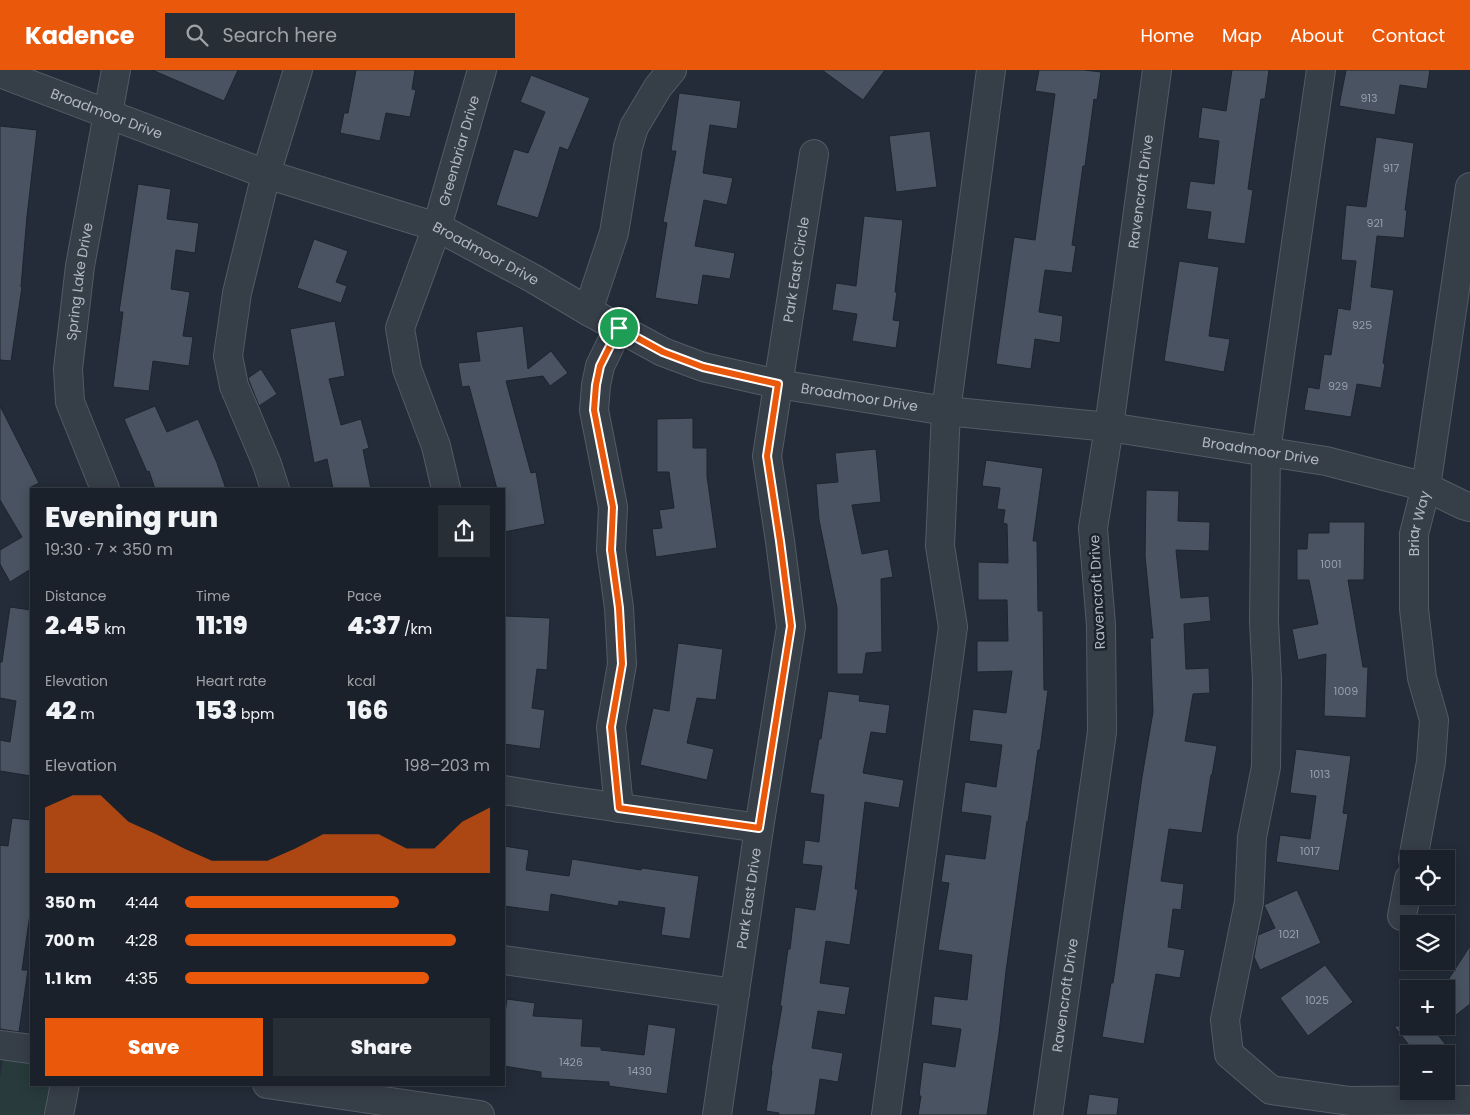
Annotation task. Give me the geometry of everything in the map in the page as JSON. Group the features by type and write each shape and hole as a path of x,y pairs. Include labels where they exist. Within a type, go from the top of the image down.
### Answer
{"street":[{"name":"Spring Lake Drive","path":"105,488 70,402 68,369 80,266 116,70"},
{"path":"274,488 267,464 234,386 228,356 238,293 266,174 298,70"},
{"name":"Greenbriar Drive","path":"446,488 436,446 407,369 400,328 437,228 482,70"},
{"path":"588,311 614,233 628,147 634,127 658,86 672,70"},
{"path":"886,1115 953,626 940,546 946,411 991,70"},
{"name":"Ravencroft Drive","path":"1048,1115 1102,732 1100,625 1093,528 1109,427 1157,70"},
{"path":"1321,70 1266,451 1264,621 1267,680 1266,767 1252,837 1248,902 1226,1020 1229,1054 1271,1090 1350,1100 1470,1100"},
{"name":"Broadmoor Drive","path":"0,73 266,174 437,228 534,279 663,352 703,367 778,384 946,411 1109,427 1326,461 1426,487 1470,507"},
{"name":"Park East Circle","path":"778,384 814,154"},
{"name":"Briar Way","path":"1415,850 1431,762 1434,720 1422,678 1414,609 1414,534 1426,487 1470,187"},
{"path":"619,328 600,366 594,410 613,507 611,550 619,608 622,664 611,727 619,808"},
{"name":"Park East Drive","path":"717,1115 791,626 767,456 778,384"},
{"path":"505,790 759,828"},
{"path":"505,960 735,993"},
{"path":"0,1045 30,1049"},
{"path":"59,1115 65,1086"},
{"path":"281,1086 480,1115"}],"shaded area":[{"path":"4,1051 30,1056 30,1086 56,1086 51,1115 0,1115 0,1077"}],"building":[{"path":"152,70 238,70 224,101"},
{"path":"356,70 415,70 412,89 416,90 410,117 386,113 380,141 340,133 344,113 348,113"},
{"path":"822,70 885,70 863,100"},
{"path":"1039,70 1101,72 1097,100 1094,99 1085,166 1083,166 1072,245 1076,246 1072,273 1045,270 1039,312 1063,316 1060,343 1035,339 1031,369 996,364 1014,237 1035,240 1055,94 1035,91"},
{"path":"1232,70 1269,70 1265,99 1261,99 1248,189 1253,190 1245,244 1207,239 1211,212 1186,209 1190,181 1214,184 1219,141 1198,138 1202,107 1226,111"},
{"path":"1346,70 1430,70 1427,89 1400,85 1395,115 1339,106"},
{"path":"531,75 590,98 568,150 560,147 538,218 496,205 514,149 528,153 545,112 520,102"},
{"path":"679,93 741,101 737,129 710,125 703,173 733,178 727,205 704,200 695,246 735,253 730,279 703,275 698,305 655,298 667,223 663,222 676,151 671,151"},
{"path":"0,126 37,130 27,216 22,287 11,361 0,360"},
{"path":"930,131 937,187 896,192 889,136"},
{"path":"1376,137 1414,143 1405,210 1407,210 1404,238 1377,236 1371,287 1394,290 1381,388 1357,384 1351,417 1304,410 1308,387 1319,389 1324,354 1331,355 1338,308 1350,310 1356,261 1341,260 1346,205 1366,207"},
{"path":"138,184 171,189 167,219 199,223 195,253 176,250 171,289 190,292 183,336 193,337 189,366 153,361 149,391 113,387 123,312 119,312"},
{"path":"864,216 903,220 893,320 900,321 896,348 852,341 857,314 832,310 836,283 856,286"},
{"path":"314,239 348,251 336,282 347,286 341,303 297,288"},
{"path":"1179,261 1219,267 1209,336 1230,339 1224,372 1164,361"},
{"path":"335,321 345,376 329,379 341,425 361,419 369,448 363,450 371,488 333,488 327,459 314,463 290,329"},
{"path":"523,326 528,369 551,351 568,373 550,386 543,376 506,381 531,473 536,472 545,524 505,532 505,488 497,488 469,386 462,387 458,363 480,361 476,332"},
{"path":"261,369 277,394 259,406 248,378"},
{"path":"0,406 39,483 30,488 30,570 10,582 0,564 0,550 22,537 0,500"},
{"path":"155,406 167,432 198,419 226,488 155,488 149,471 147,472 124,419"},
{"path":"693,418 693,448 707,448 707,476 717,548 656,557 652,529 662,528 659,510 674,508 669,472 657,472 657,419"},
{"path":"876,449 881,502 852,505 862,554 888,549 893,577 881,579 882,652 866,653 863,674 837,674 837,608 819,520 816,484 838,482 835,453"},
{"path":"986,460 1043,468 1033,541 1037,541 1038,611 1043,611 1044,690 1048,690 1040,750 1038,750 1027,821 987,1115 918,1115 923,1062 955,1067 961,1029 931,1025 934,996 967,1000 972,955 938,950 949,883 941,882 945,854 985,859 991,816 961,812 965,782 996,787 1002,745 969,741 973,709 1006,713 1012,671 977,672 977,641 1008,641 1007,600 978,600 978,562 1008,563 1007,524 1003,523 1005,510 997,509 1000,488 982,486"},
{"path":"1146,490 1179,491 1178,521 1210,522 1209,551 1176,550 1181,598 1209,596 1211,621 1184,624 1186,669 1209,668 1210,693 1193,694 1185,741 1217,746 1202,833 1169,829 1161,881 1184,884 1181,910 1173,909 1168,947 1185,950 1180,978 1156,974 1144,1044 1102,1037 1111,983 1113,983 1153,712 1150,638 1153,638 1145,556"},
{"path":"1329,522 1365,522 1364,580 1348,580 1363,667 1368,667 1366,718 1324,716 1326,654 1298,660 1292,629 1318,624 1309,580 1297,580 1297,549 1307,549 1308,533 1329,533"},
{"path":"10,607 30,610 30,776 0,771 0,740 10,742 16,701 0,698 0,662 2,662"},
{"path":"505,616 550,618 547,670 537,669 532,708 545,710 540,749 505,744"},
{"path":"678,643 723,649 716,700 697,698 687,743 714,749 707,780 640,765 653,708 669,711"},
{"path":"828,691 860,695 859,701 890,705 886,734 871,732 863,773 904,780 899,808 865,802 855,889 858,889 850,945 826,941 820,983 850,987 845,1015 818,1011 812,1048 843,1053 838,1082 820,1079 815,1115 779,1115 779,1113 766,1111 795,907 815,910 822,866 802,864 805,840 819,842 824,795 810,793"},
{"path":"1296,749 1351,756 1343,813 1348,814 1339,871 1276,862 1280,835 1310,839 1316,796 1290,793"},
{"path":"12,818 30,820 30,914 22,970 28,970 19,1032 0,1029 0,845 8,846"},
{"path":"505,846 529,850 526,870 569,876 572,859 641,870 642,868 699,876 690,939 661,935 665,908 619,901 618,906 551,894 549,912 505,906"},
{"path":"1297,890 1321,943 1260,970 1254,957 1258,935 1275,928 1264,905"},
{"path":"1470,946 1470,1004 1455,1016 1455,980 1448,980"},
{"path":"1325,965 1353,1002 1308,1036 1280,998"},
{"path":"507,999 535,1003 533,1016 583,1019 581,1046 601,1047 601,1050 644,1055 648,1024 676,1028 667,1094 609,1086 609,1082 541,1078 541,1072 505,1066 505,1013"},
{"path":"1394,1026 1400,1026 1400,1034"},
{"path":"1401,1035 1438,1035 1446,1045 1409,1045"},
{"path":"1089,1094 1119,1098 1117,1115 1086,1115"}],"route":[{"path":"619,328 663,352 703,367 778,384 767,456 791,626 759,828 619,808 611,727 622,664 619,608 611,550 613,507 594,410 600,366 619,328"}]}
